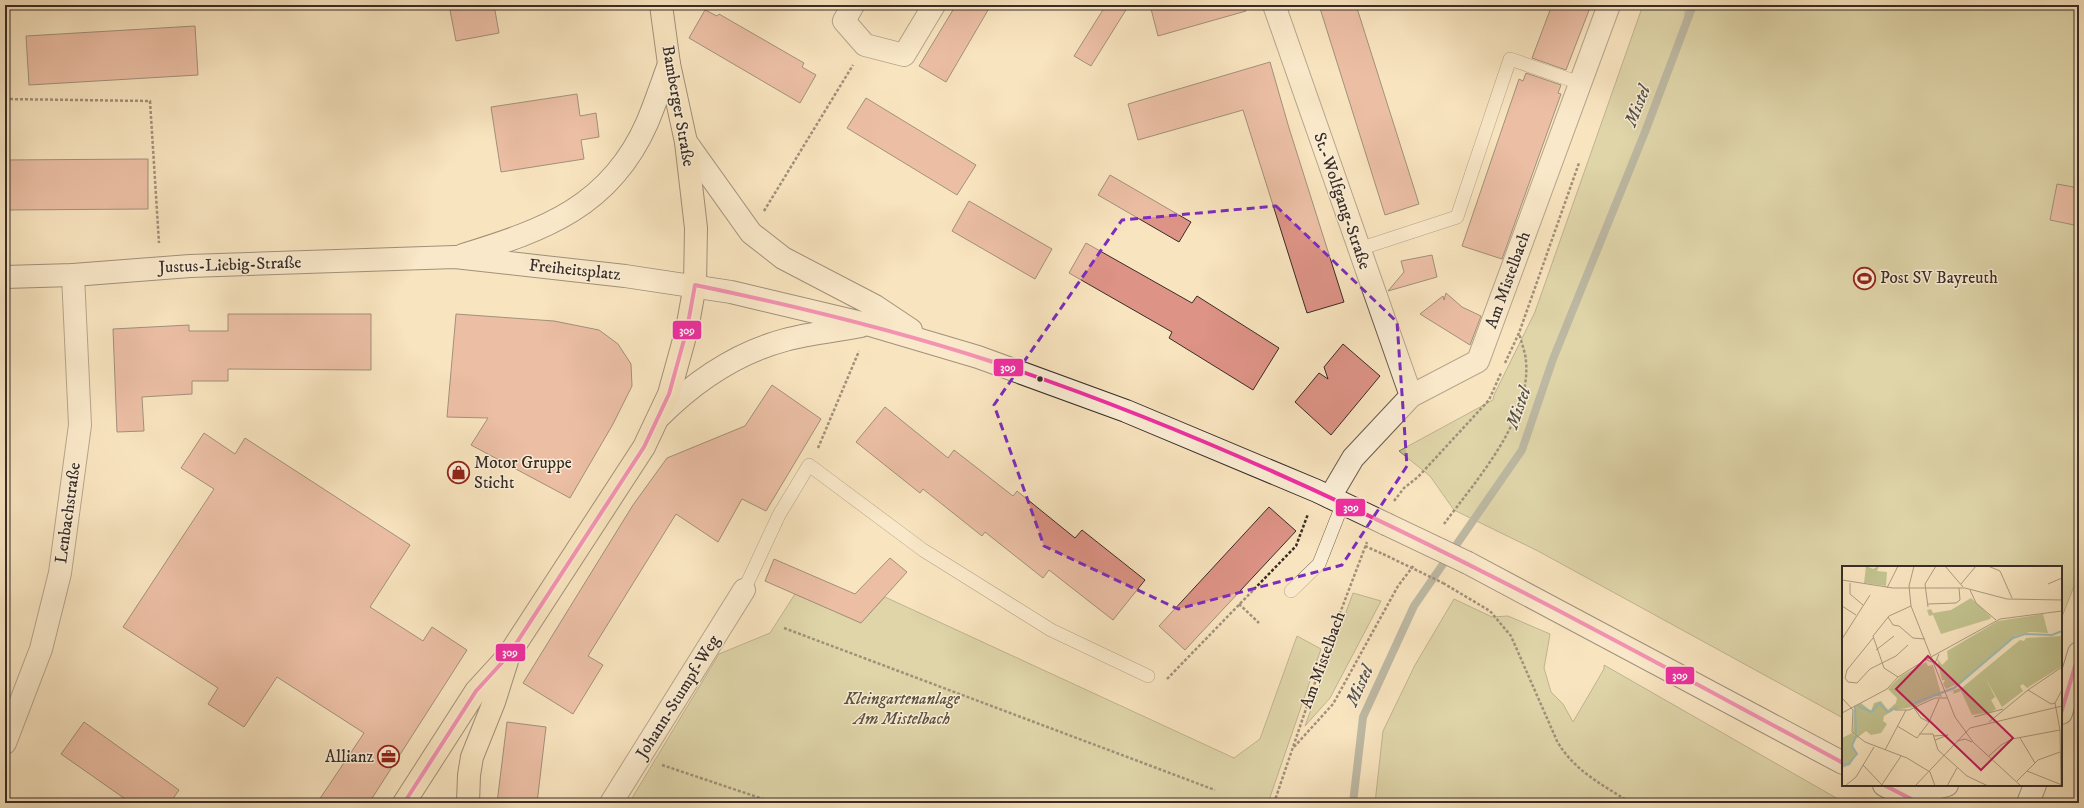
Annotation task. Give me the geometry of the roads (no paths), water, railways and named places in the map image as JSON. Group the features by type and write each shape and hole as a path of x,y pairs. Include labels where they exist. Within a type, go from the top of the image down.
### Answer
{"main road":[{"name":"Bamberger Straße","path":"661,5 670,64 686,142 695,207 695,285"},
{"path":"853,5 844,21 865,46 904,54 934,5"},
{"name":"St.-Wolfgang-Straße","path":"1274,5 1411,396"},
{"name":"Am Mistelbach","path":"1330,497 1353,458 1411,396 1478,361 1609,5"},
{"path":"454,257 521,236 557,220 597,194 623,163 646,124 670,64"},
{"path":"686,142 751,233 783,258 875,306 931,342 978,357 1126,410 1330,497 1468,563 1842,762"},
{"name":"Justus-Liebig-Straße","path":"5,277 73,275 161,268 454,257"},
{"name":"Freiheitsplatz","path":"454,257 695,285 732,292 870,325 931,342"},
{"name":"Lenbachstraße","path":"5,743 41,649 60,573 80,424 73,275"},
{"path":"404,803 476,691 508,656 644,447 669,394 682,350 695,285"},
{"path":"659,417 696,383 742,355 785,340 870,325"},
{"name":"Johann-Stumpf-Weg","path":"611,803 744,590"},
{"path":"2062,711 2079,653"},
{"path":"468,803 468,775 472,757 494,702 508,656"},
{"path":"1886,786 1911,801 1945,786"},
{"path":"2028,803 2035,786"}],"lane":[{"path":"1359,249 1457,217 1510,59 1580,83"},
{"path":"744,590 779,515 809,466 923,550 1050,630 1148,676"},
{"path":"1291,591 1319,564 1330,497"}],"water":[{"path":"1685,5 1698,5 1685,24"}],"waterway":[{"name":"Mistel","path":"1353,803 1363,717 1414,606 1522,450 1553,359 1645,132 1693,5"}],"place":[{"name":"Post SV Bayreuth","path":"1864,278"},
{"name":"Motor Gruppe Sticht","path":"458,473"},
{"name":"Allianz","path":"389,757"}],"park label":[{"name":"Kleingartenanlage Am Mistelbach","path":"902,709"}]}
